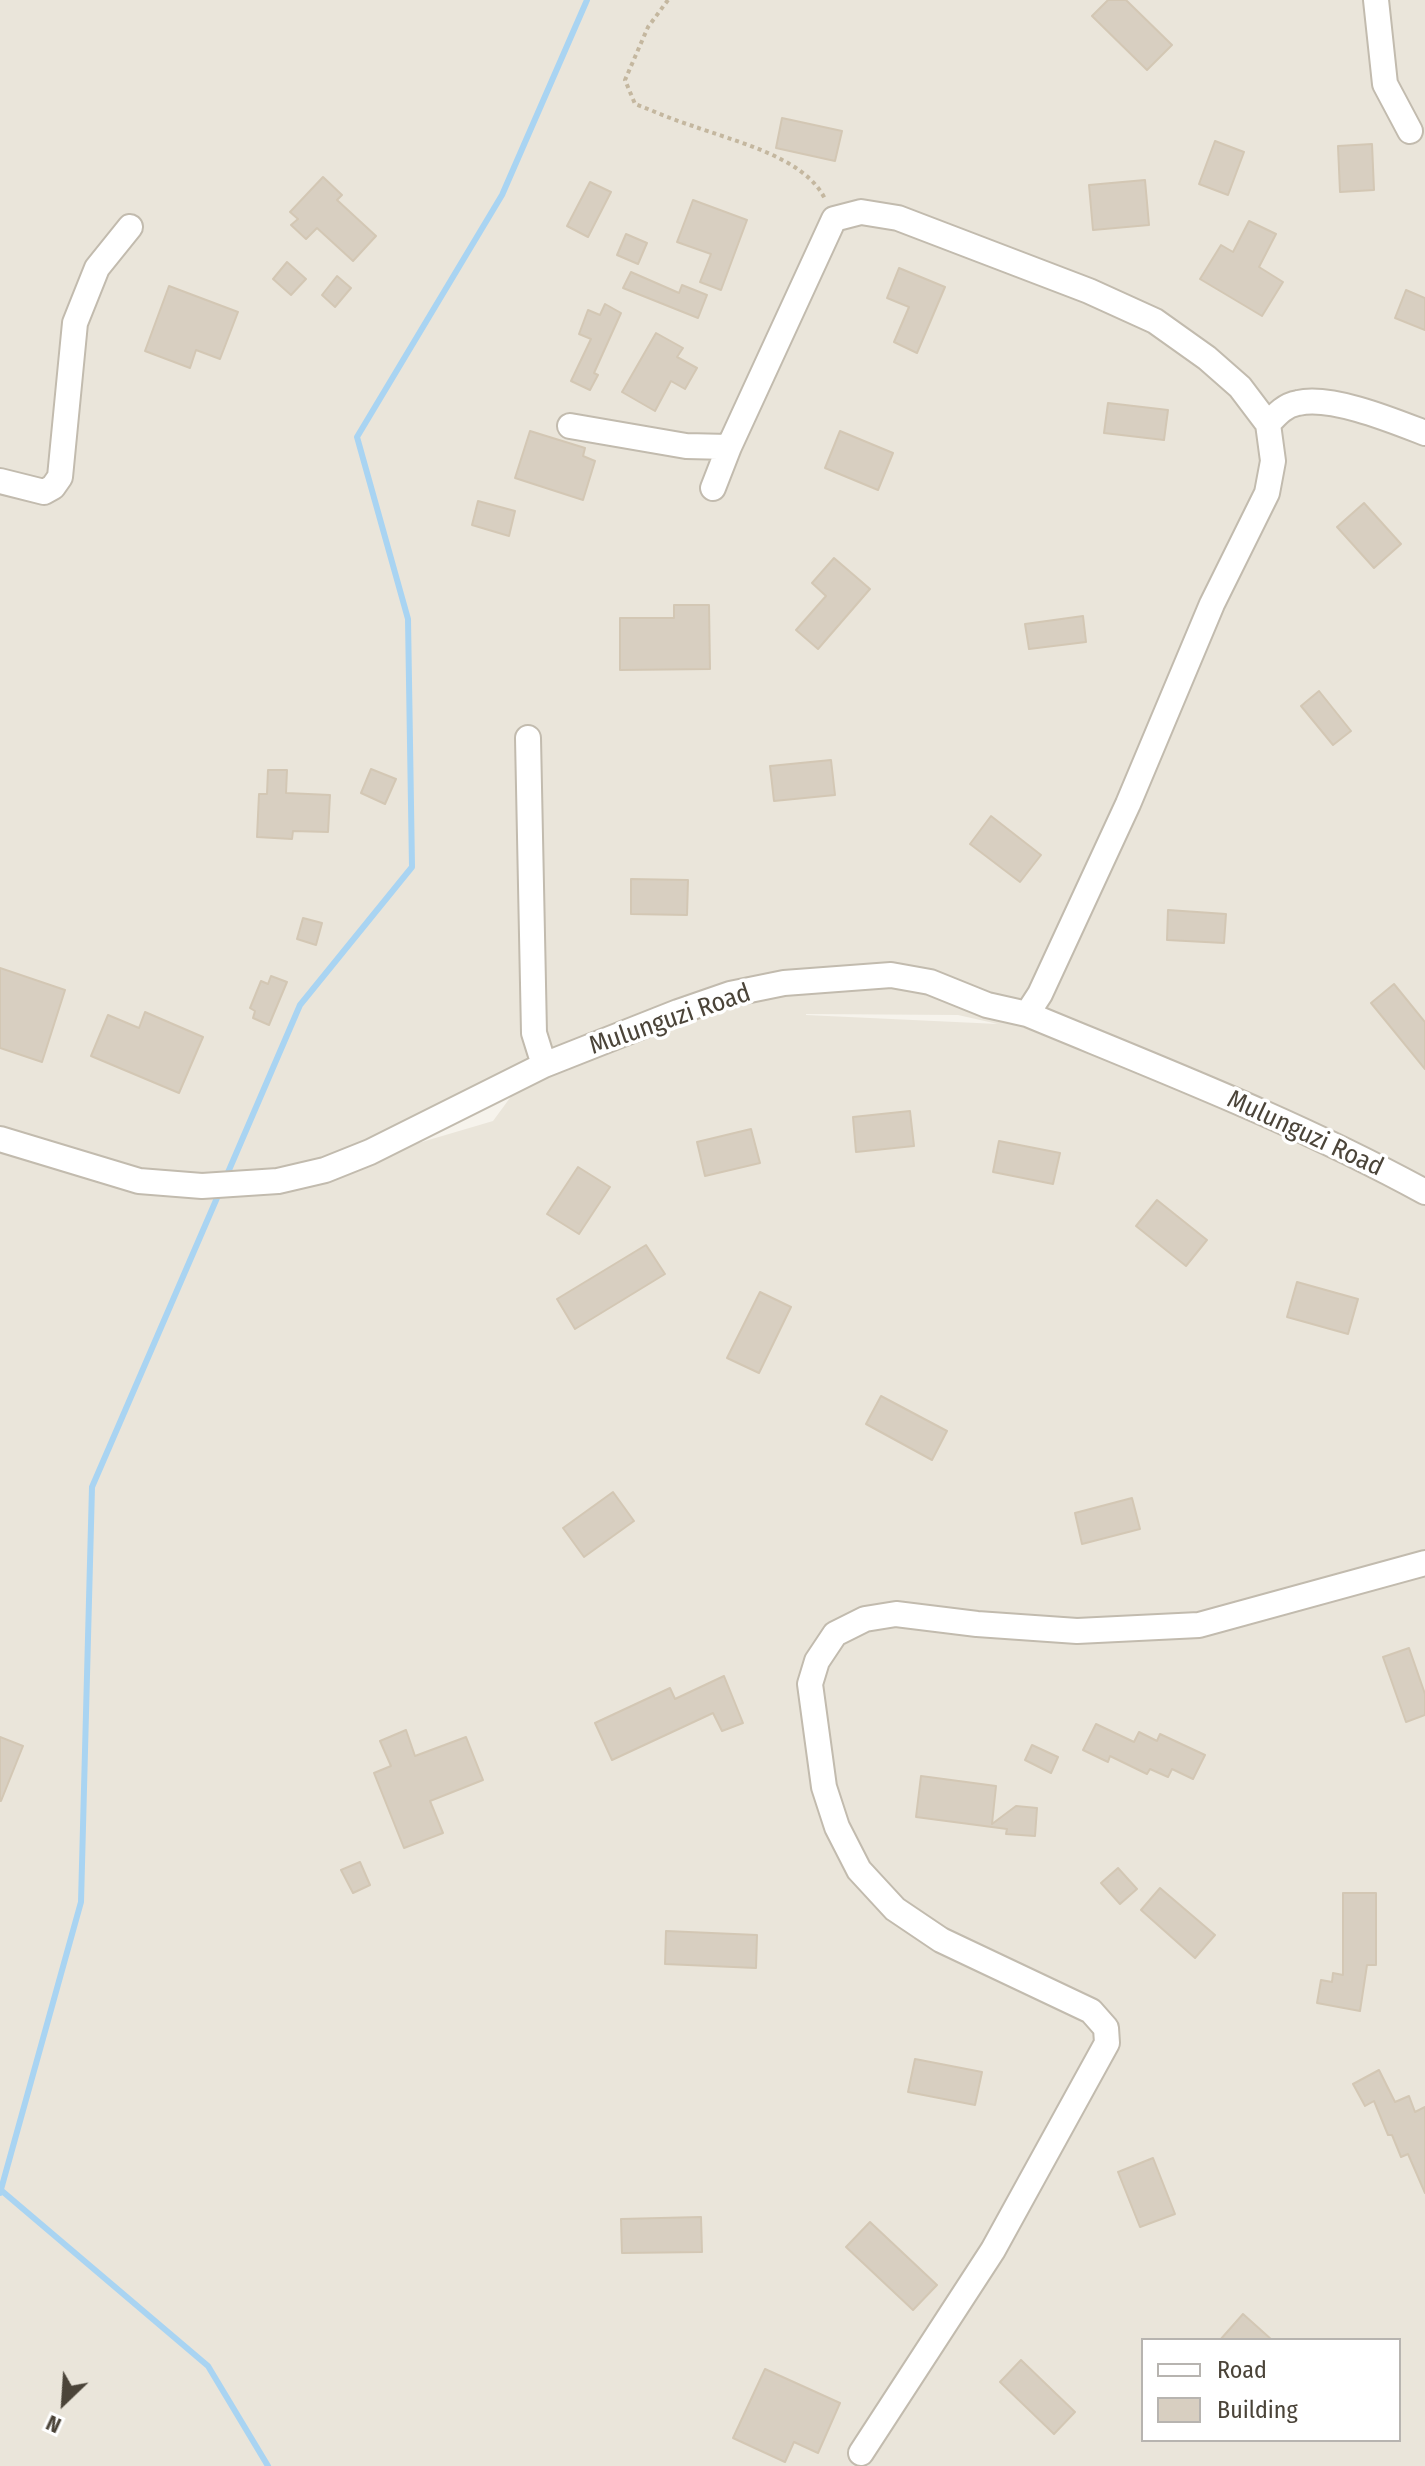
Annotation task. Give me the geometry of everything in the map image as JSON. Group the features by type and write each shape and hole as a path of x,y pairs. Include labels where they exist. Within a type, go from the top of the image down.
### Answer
{"street":[{"path":"1376,0 1385,84 1410,131"},
{"path":"713,488 834,219 861,212 898,218 1089,291 1155,321 1207,358 1240,387 1268,424 1273,461 1267,493 1256,520 1212,604 1128,804 1040,994 1027,1014"},
{"path":"0,481 44,492 53,487 60,477 75,323 97,268 130,227"},
{"path":"1268,424 1286,407 1299,402 1313,402 1350,407 1425,433"},
{"path":"570,426 686,446 729,447"},
{"path":"528,738 534,1033 544,1065"},
{"name":"Mulunguzi Road","path":"0,1139 139,1181 202,1186 278,1181 325,1170 370,1152 544,1065 717,998 784,983 891,975 930,982 987,1005 1027,1014 1286,1121 1425,1192"},
{"path":"861,2453 993,2250 1107,2043 1106,2028 1091,2011 941,1940 895,1909 859,1870 837,1827 824,1787 810,1684 817,1661 835,1634 865,1619 896,1614 1077,1631 1199,1625 1425,1563"}],"path":[{"path":"668,0 648,27 625,80 635,104 753,145 809,177 822,192 834,219"}],"shaded area":[{"path":"0,0 1425,0 1425,2466 0,2466","holes":["806,1014 958,1015 998,1024","529,1072 493,1121 415,1144 415,1143"]}],"building":[{"path":"1108,0 1126,0 1172,45 1147,70 1092,16"},
{"path":"782,118 842,131 835,161 776,148"},
{"path":"1215,141 1244,152 1228,195 1199,184"},
{"path":"1372,144 1374,190 1340,192 1338,146"},
{"path":"323,177 342,195 337,200 376,236 353,261 317,228 306,239 291,225 298,219 290,212"},
{"path":"1145,180 1149,225 1093,230 1089,185"},
{"path":"590,182 611,192 588,237 567,226"},
{"path":"693,200 747,220 721,290 700,282 711,254 677,242"},
{"path":"1249,221 1276,234 1259,267 1283,282 1262,316 1200,279 1221,245 1233,252"},
{"path":"626,234 647,243 638,264 617,255"},
{"path":"287,262 306,279 291,295 273,279"},
{"path":"899,268 945,287 917,353 894,342 909,307 887,298"},
{"path":"631,272 679,293 682,285 707,295 698,318 623,288"},
{"path":"337,276 351,288 335,307 322,295"},
{"path":"169,286 238,312 220,359 196,350 190,368 145,351"},
{"path":"1406,290 1425,298 1425,330 1395,318"},
{"path":"605,304 621,313 594,373 598,375 590,390 571,381 591,339 579,334 588,310 600,315"},
{"path":"656,333 683,348 677,357 697,368 685,389 671,381 655,411 622,392"},
{"path":"1108,403 1168,410 1164,440 1104,433"},
{"path":"530,431 585,448 583,456 595,461 583,500 515,478"},
{"path":"840,431 893,453 878,490 825,468"},
{"path":"478,501 515,511 509,536 472,525"},
{"path":"1364,503 1401,544 1374,568 1337,527"},
{"path":"834,558 870,589 818,649 796,630 826,596 812,583"},
{"path":"674,605 709,605 710,669 620,670 620,618 674,618"},
{"path":"1083,616 1086,642 1029,649 1025,624"},
{"path":"1319,691 1351,731 1333,745 1301,706"},
{"path":"831,760 835,795 774,801 770,766"},
{"path":"371,769 396,779 385,804 361,793"},
{"path":"268,770 287,770 286,793 330,795 328,832 293,831 292,839 257,837 259,794 267,794"},
{"path":"991,816 1041,855 1020,882 970,844"},
{"path":"631,879 688,880 687,915 631,914"},
{"path":"1168,910 1226,914 1224,943 1167,940"},
{"path":"303,918 322,923 316,945 297,939"},
{"path":"0,968 65,990 42,1062 0,1048"},
{"path":"271,976 287,982 269,1025 253,1018 255,1011 250,1008 261,981 268,984"},
{"path":"1394,984 1425,1022 1425,1069 1371,1003"},
{"path":"145,1012 203,1037 179,1093 91,1056 108,1015 139,1028"},
{"path":"910,1111 914,1146 856,1152 853,1117"},
{"path":"751,1129 760,1163 705,1176 697,1142"},
{"path":"999,1141 1060,1153 1053,1184 993,1172"},
{"path":"578,1167 610,1187 579,1234 547,1214"},
{"path":"1157,1200 1207,1240 1186,1266 1136,1226"},
{"path":"646,1245 665,1274 575,1329 557,1299"},
{"path":"1297,1282 1358,1299 1348,1334 1287,1317"},
{"path":"760,1292 791,1307 759,1373 727,1358"},
{"path":"881,1396 947,1431 932,1460 866,1424"},
{"path":"613,1492 634,1521 584,1557 563,1528"},
{"path":"1132,1498 1140,1529 1082,1544 1075,1513"},
{"path":"1409,1648 1425,1694 1425,1715 1406,1722 1383,1657"},
{"path":"724,1676 743,1723 722,1731 713,1713 612,1760 595,1723 670,1688 675,1699"},
{"path":"1096,1724 1134,1742 1139,1732 1157,1741 1160,1734 1205,1755 1193,1779 1172,1769 1168,1777 1150,1769 1147,1774 1110,1756 1108,1762 1083,1750"},
{"path":"406,1730 415,1756 466,1737 483,1780 430,1801 443,1833 404,1848 374,1773 391,1766 380,1741"},
{"path":"0,1737 23,1746 1,1801 0,1801"},
{"path":"1032,1745 1058,1757 1051,1773 1025,1760"},
{"path":"921,1776 996,1786 992,1824 1016,1806 1037,1808 1035,1836 1006,1834 1007,1829 916,1817"},
{"path":"360,1862 370,1885 353,1893 341,1870"},
{"path":"1118,1868 1137,1889 1120,1904 1101,1883"},
{"path":"1160,1888 1215,1935 1195,1958 1141,1910"},
{"path":"1343,1893 1376,1893 1376,1965 1367,1965 1360,2011 1317,2003 1321,1980 1332,1982 1333,1973 1343,1975"},
{"path":"666,1931 757,1935 756,1968 665,1964"},
{"path":"915,2059 982,2072 975,2105 908,2092"},
{"path":"1379,2070 1395,2102 1409,2096 1415,2112 1425,2107 1425,2193 1408,2154 1401,2157 1392,2135 1388,2135 1374,2101 1365,2106 1353,2084"},
{"path":"1153,2158 1175,2214 1140,2227 1118,2172"},
{"path":"701,2217 702,2252 622,2253 621,2219"},
{"path":"870,2222 937,2285 913,2310 846,2247"},
{"path":"1243,2314 1270,2338 1222,2338"},
{"path":"1021,2360 1075,2412 1054,2434 1000,2382"},
{"path":"765,2369 840,2403 818,2453 794,2442 785,2462 733,2438"}],"waterway":[{"path":"226,1177 300,1005 412,867 408,619 357,437 502,195 587,0"},
{"path":"0,2193 81,1902 92,1487 220,1191"},
{"path":"2,2191 208,2366 268,2466"}]}
